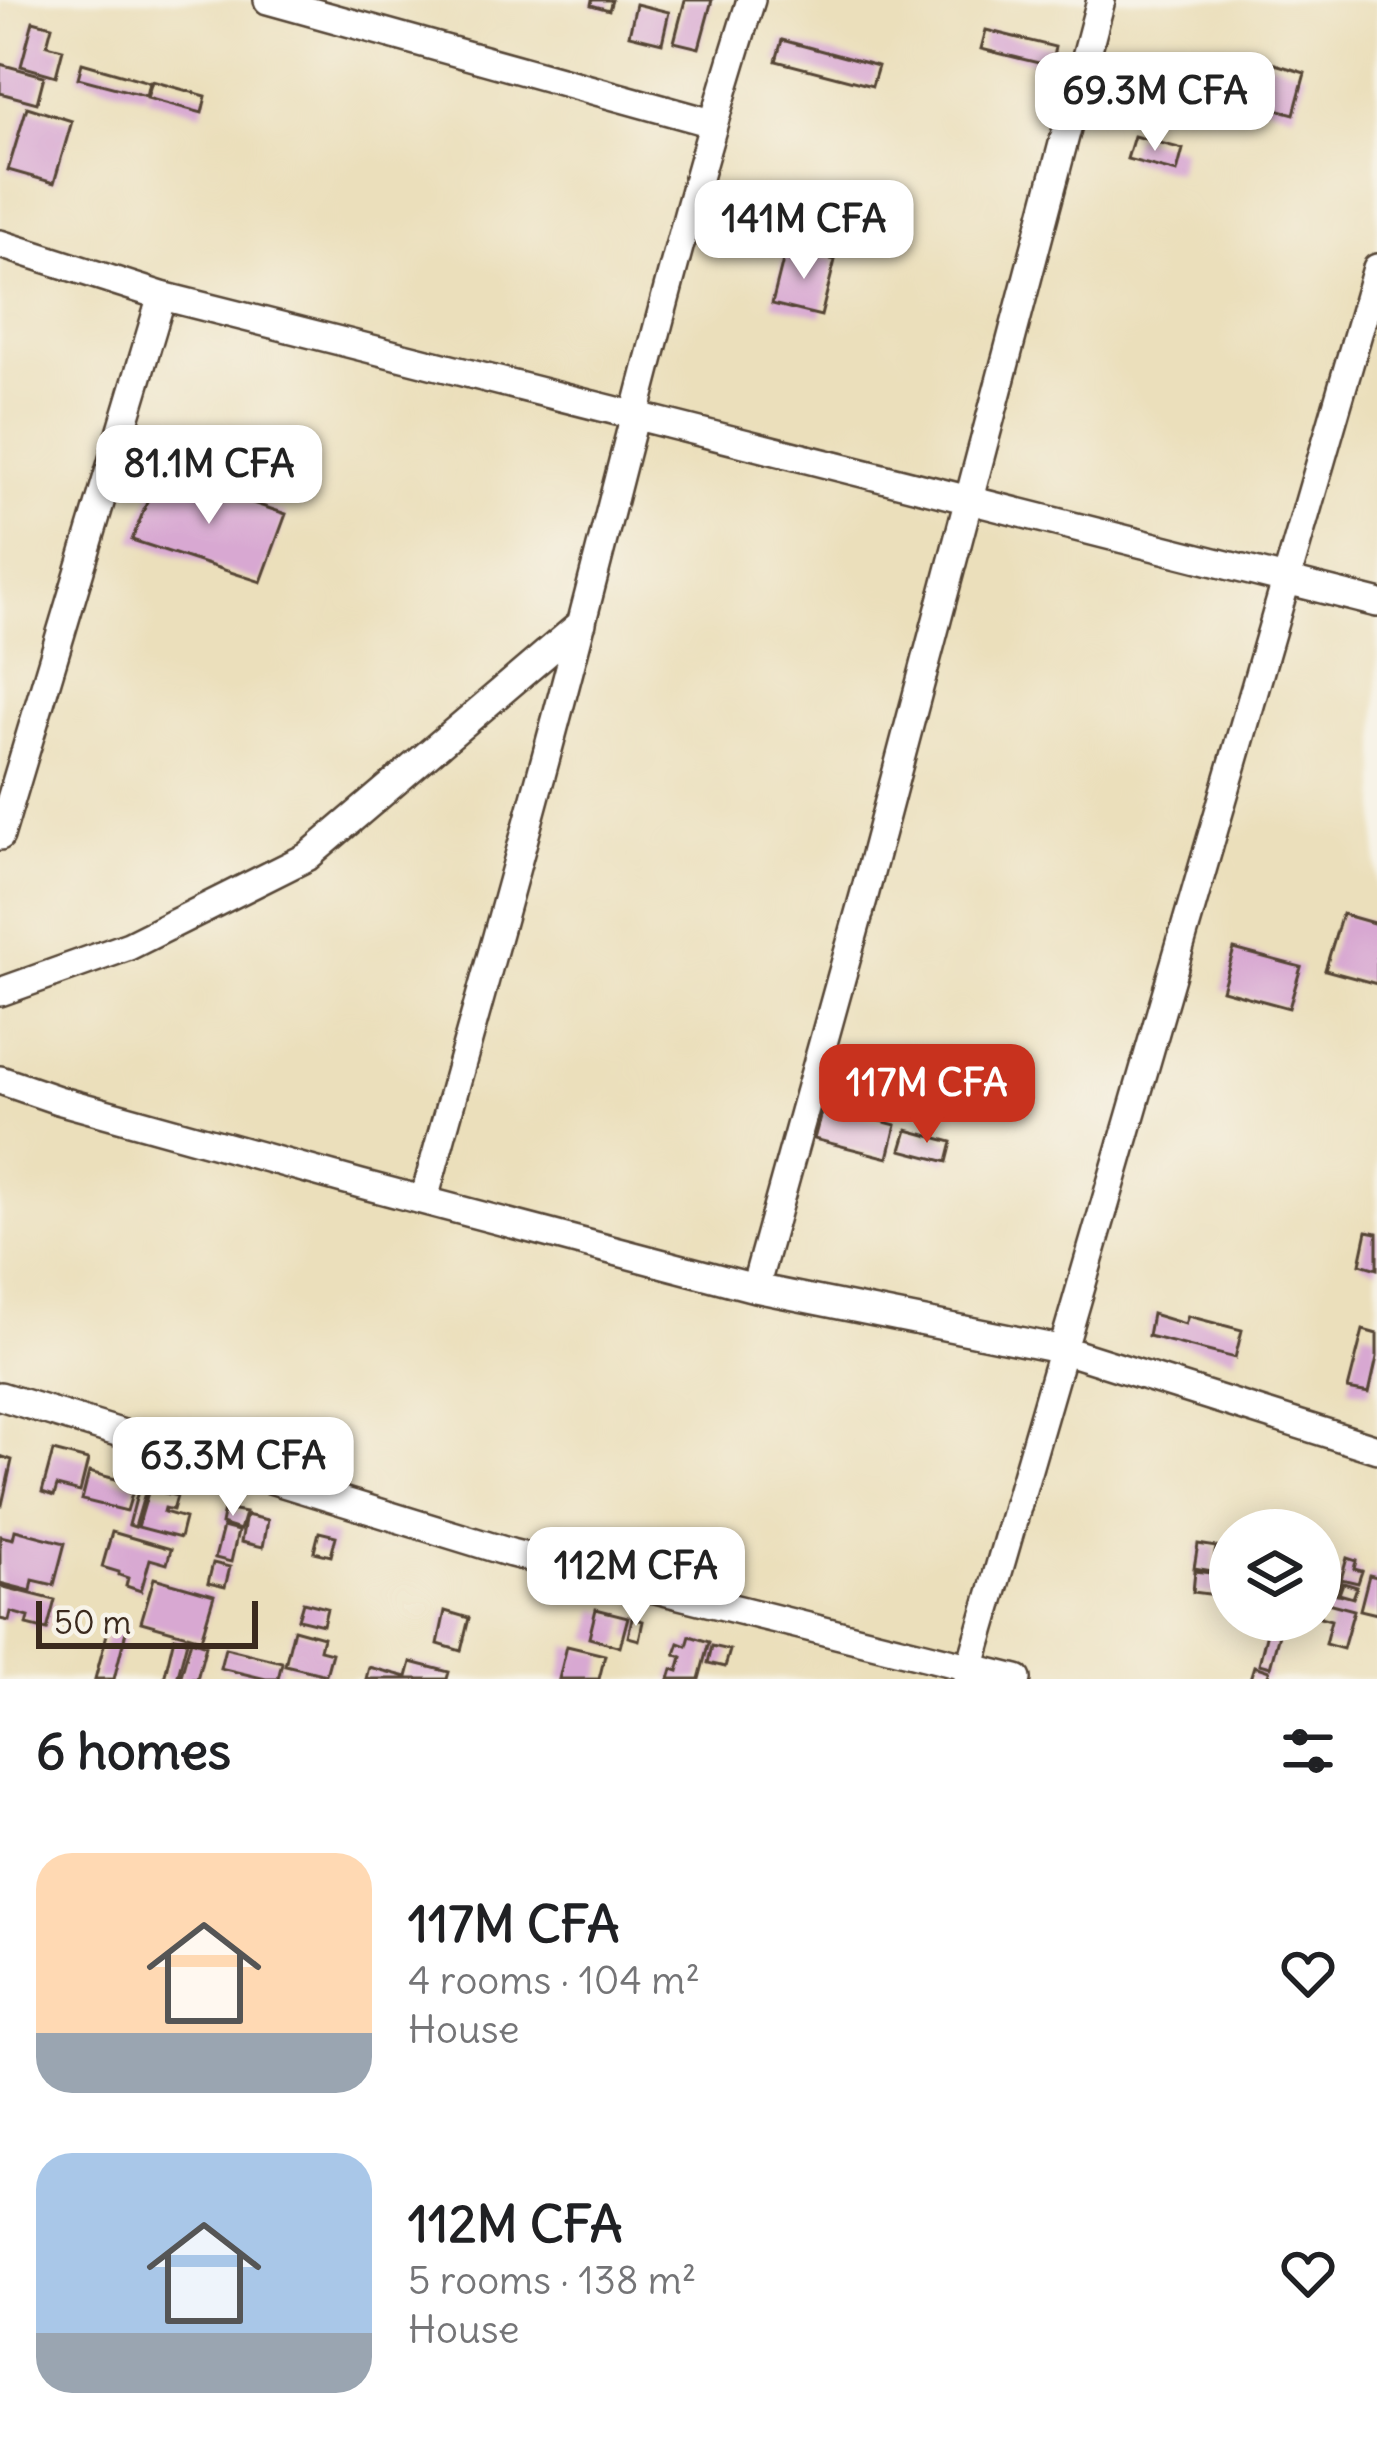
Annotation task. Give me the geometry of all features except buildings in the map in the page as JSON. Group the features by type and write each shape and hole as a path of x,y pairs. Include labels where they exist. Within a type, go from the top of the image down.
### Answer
{"street":[{"path":"268,0 712,123"},
{"path":"424,1199 582,623 712,123 751,0"},
{"path":"755,1288 1101,0"},
{"path":"0,244 162,296 1377,603"},
{"path":"969,1673 1377,268"},
{"path":"0,836 162,296"},
{"path":"0,992 129,946 307,856 582,623"},
{"path":"0,1080 361,1184 755,1288 1064,1350 1376,1446"},
{"path":"0,1396 511,1553 969,1673 1017,1679"}]}
